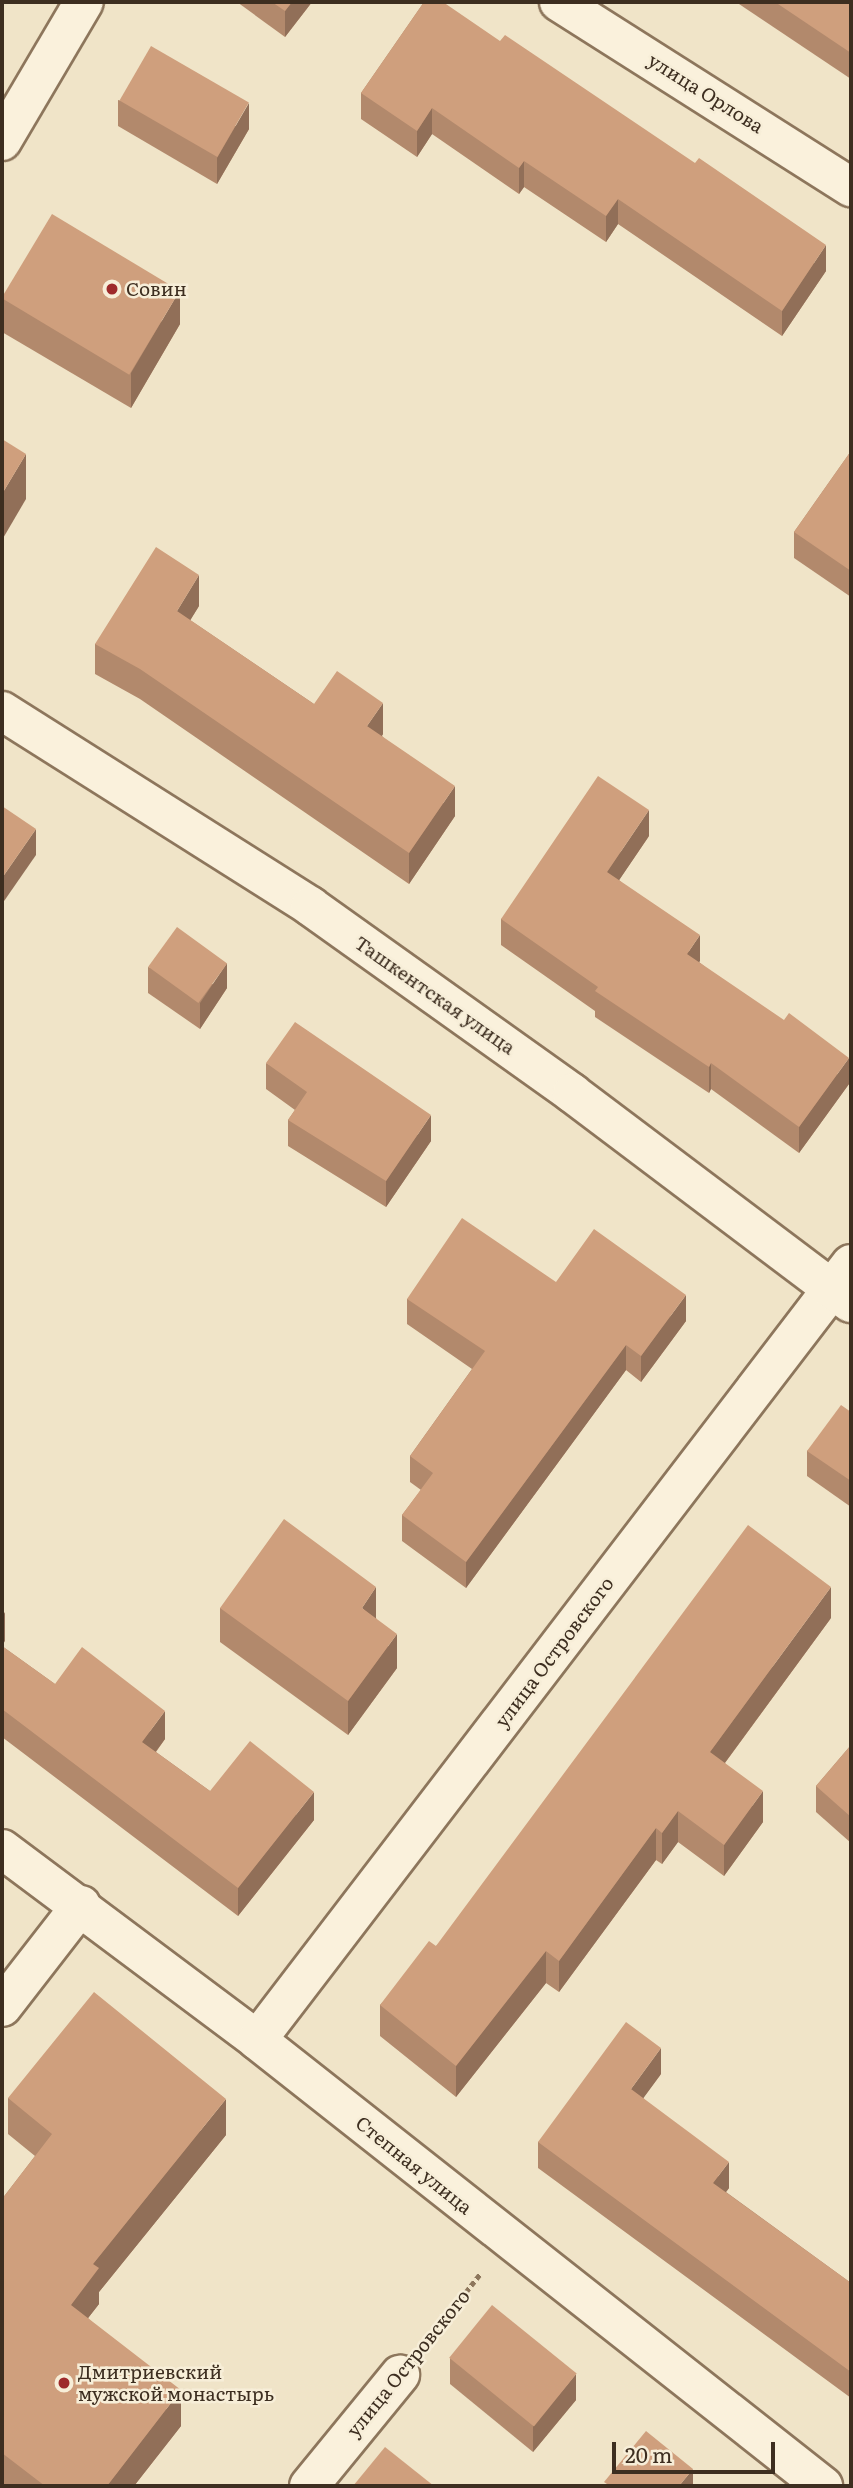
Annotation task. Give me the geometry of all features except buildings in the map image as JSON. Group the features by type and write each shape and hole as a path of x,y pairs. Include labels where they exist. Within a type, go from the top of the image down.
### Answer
{"street":[{"path":"2,141 83,2"},
{"name":"улица Орлова","path":"559,2 851,187"},
{"name":"Ташкентская улица","path":"2,711 310,906 845,1285"},
{"name":"улица Островского","path":"257,2040 845,1285"},
{"name":"Степная улица","path":"2,1849 81,1905 257,2040 823,2486"},
{"path":"2,2007 81,1905"},
{"name":"улица Островского","path":"309,2486 400,2375"}],"path":[{"name":"улица Островского","path":"400,2375 508,2240"}],"place":[{"name":"Совин","path":"112,289"},
{"name":"Дмитриевский мужской монастырь","path":"64,2383"}]}
